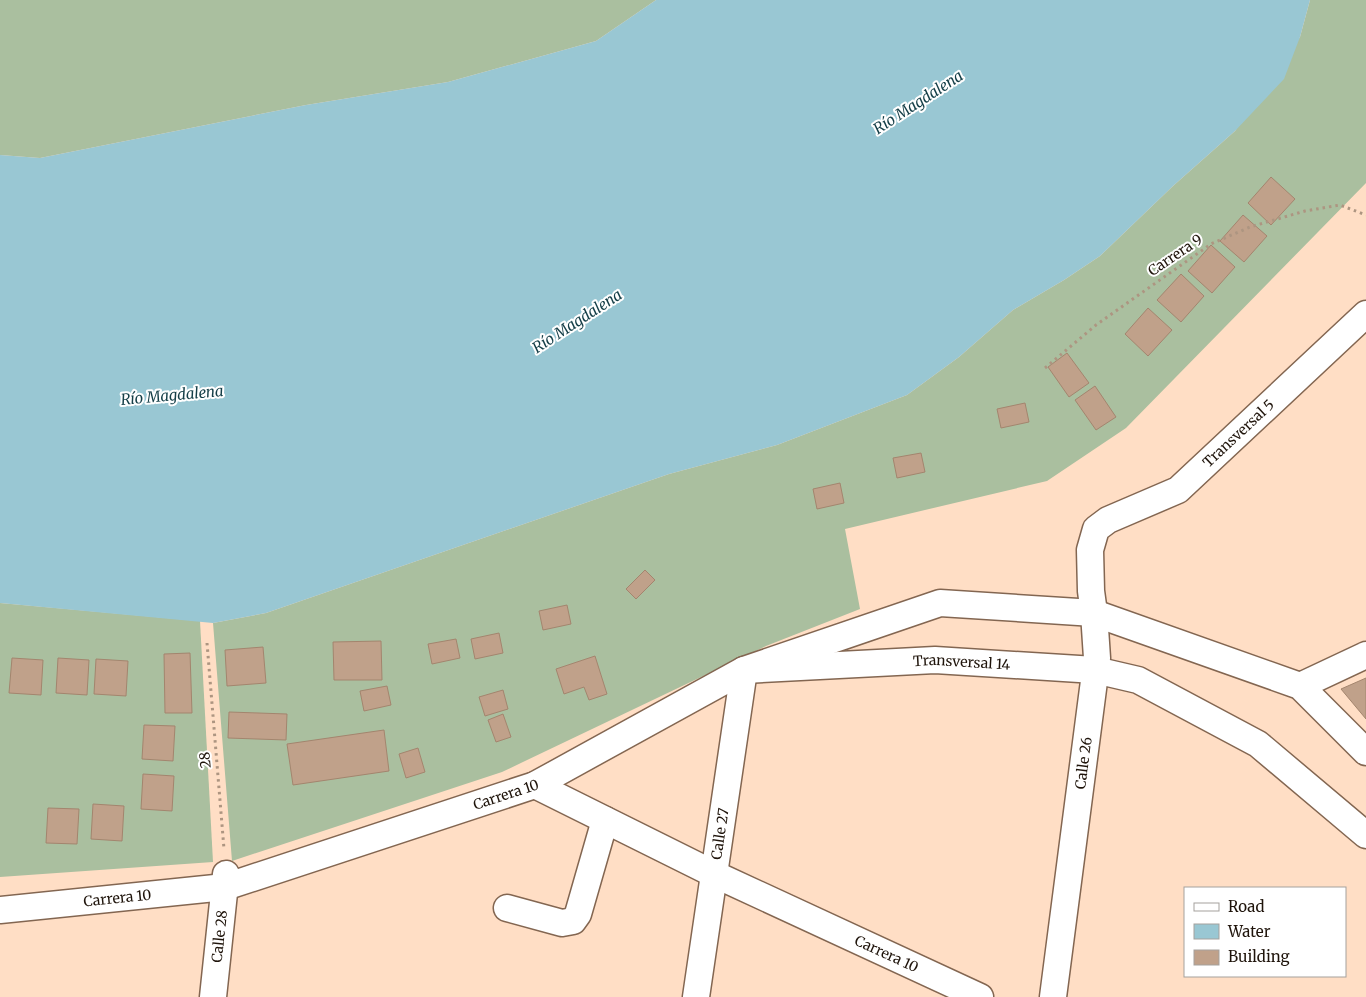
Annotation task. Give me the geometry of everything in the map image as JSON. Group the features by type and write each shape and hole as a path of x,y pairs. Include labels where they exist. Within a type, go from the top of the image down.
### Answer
{"street":[{"name":"Transversal 5","path":"1096,529 1108,520 1178,490 1366,314"},
{"name":"Calle 26","path":"1053,997 1097,658 1091,591 1090,550 1096,529"},
{"path":"744,670 940,603 1094,613 1300,686 1366,752"},
{"path":"1300,686 1366,655"},
{"name":"Transversal 14","path":"536,785 744,670 935,660 1095,670 1138,680 1258,744 1366,835"},
{"name":"Calle 27","path":"696,997 744,670"},
{"name":"Carrera 10","path":"0,910 225,881 536,785 714,874 980,997"},
{"path":"507,908 562,923 573,921 578,914 605,820"},
{"name":"Calle 28","path":"213,997 225,881"}],"path":[{"name":"Carrera 9","path":"1045,368 1096,324 1211,244 1250,227 1305,210 1340,205 1366,215"},
{"name":"28","path":"207,643 225,881"}],"green space":[{"path":"0,0 656,0 596,41 448,82 306,105 40,158 0,155"},
{"path":"1310,0 1366,0 1366,183 1126,428 1047,481 845,529 860,609 766,646 502,772 232,861 213,623 266,613 669,474 777,445 907,395 959,357 1013,310 1100,256 1173,186 1235,131 1300,37"},
{"path":"0,603 200,621 213,862 0,877"}],"water":[{"name":"Río Magdalena","path":"656,0 1310,0 1300,37 1284,79 1235,131 1173,186 1100,256 1013,310 959,357 907,395 777,445 669,474 266,613 213,623 0,603 0,155 40,158 306,105 448,82 596,41"}],"building":[{"path":"1271,177 1295,199 1271,225 1248,203"},
{"path":"1243,215 1267,236 1244,262 1220,241"},
{"path":"1211,245 1235,267 1212,293 1188,271"},
{"path":"1181,274 1204,296 1181,322 1157,300"},
{"path":"1148,308 1172,330 1148,356 1125,334"},
{"path":"1067,353 1089,383 1069,397 1048,367"},
{"path":"1095,386 1116,417 1096,430 1075,400"},
{"path":"1025,403 1029,422 1001,428 997,409"},
{"path":"921,453 925,472 897,478 893,458"},
{"path":"840,483 844,503 817,509 813,489"},
{"path":"645,570 655,580 636,599 626,589"},
{"path":"567,605 571,624 543,630 539,611"},
{"path":"499,633 503,653 475,659 471,639"},
{"path":"456,639 460,658 432,664 428,644"},
{"path":"381,641 382,680 334,680 333,642"},
{"path":"263,647 266,683 227,686 225,650"},
{"path":"190,653 192,713 165,713 164,654"},
{"path":"595,656 607,694 589,700 584,687 564,694 556,669"},
{"path":"12,658 43,660 41,695 9,693"},
{"path":"58,658 89,660 87,695 56,693"},
{"path":"96,659 128,661 126,696 94,694"},
{"path":"1366,678 1366,719 1341,689"},
{"path":"387,686 391,705 364,711 360,691"},
{"path":"503,690 508,709 485,716 479,697"},
{"path":"229,712 287,714 286,740 228,738"},
{"path":"503,714 511,737 496,742 488,720"},
{"path":"144,725 175,726 173,761 142,759"},
{"path":"384,730 389,771 293,785 287,744"},
{"path":"418,748 425,772 406,778 399,754"},
{"path":"143,774 174,776 172,811 141,809"},
{"path":"93,804 124,806 122,841 91,839"},
{"path":"48,808 79,809 77,844 46,843"}]}
